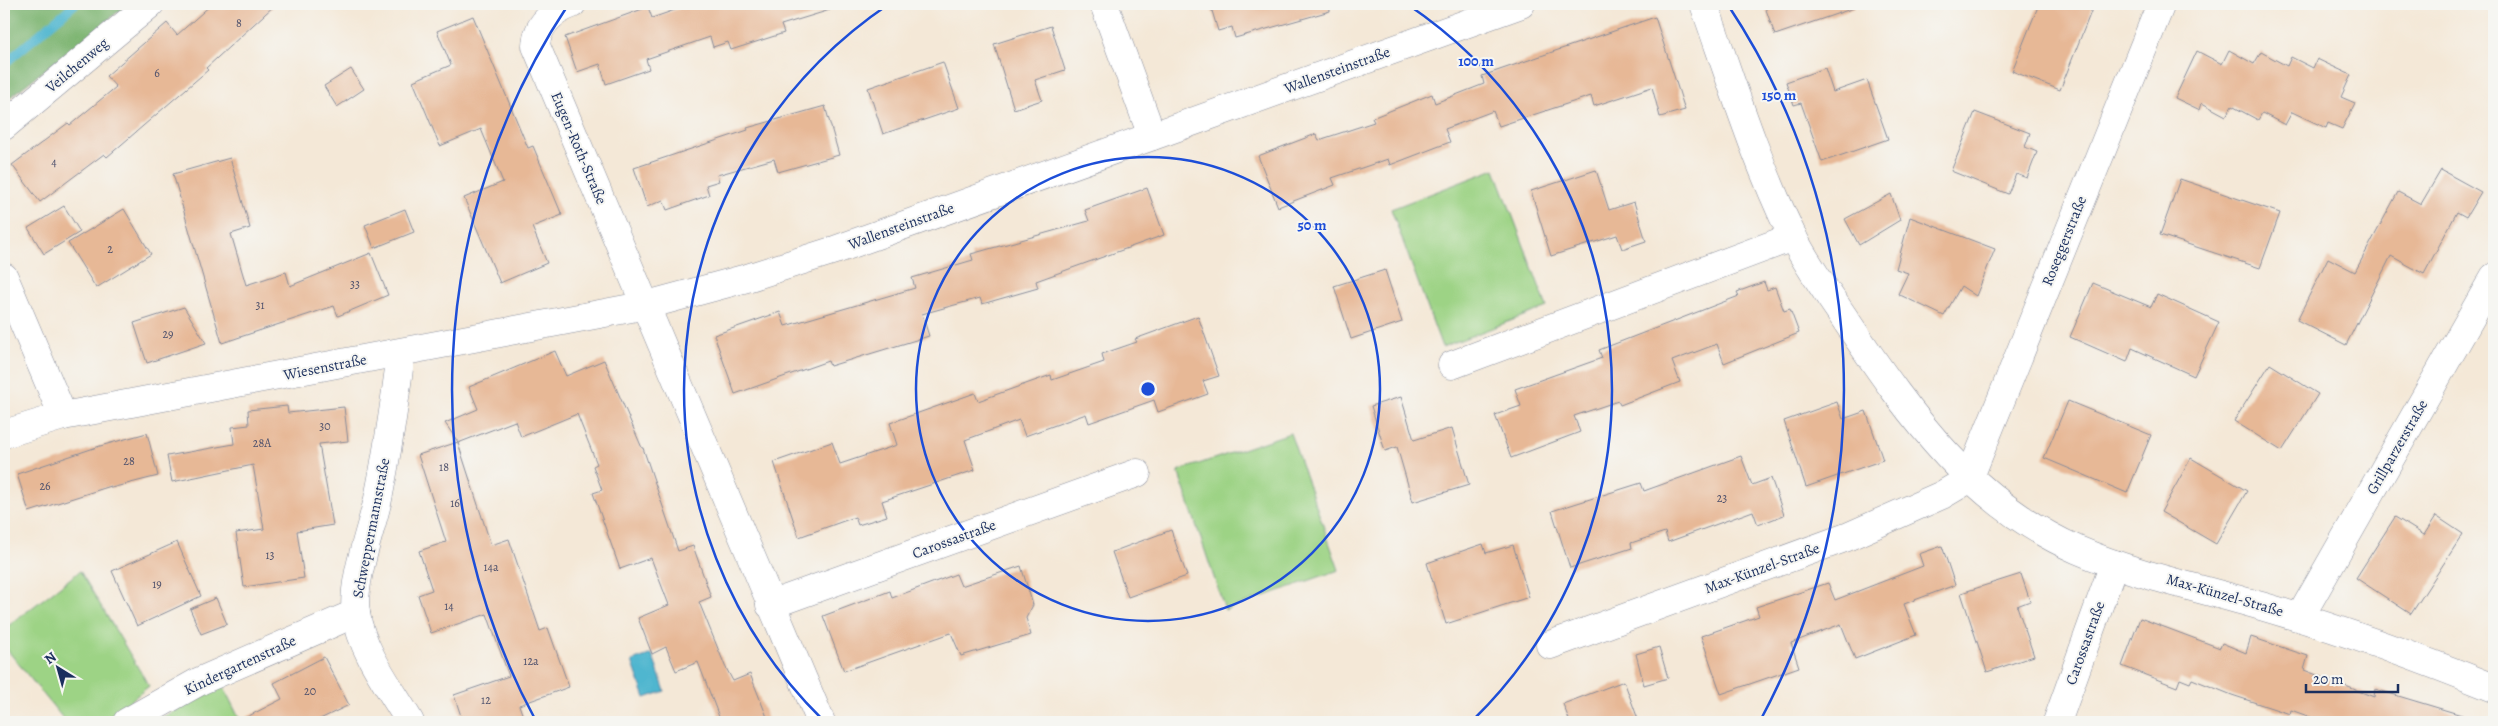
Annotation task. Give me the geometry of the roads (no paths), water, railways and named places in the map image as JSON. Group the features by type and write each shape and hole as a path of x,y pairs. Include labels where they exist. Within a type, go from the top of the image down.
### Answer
{"street":[{"name":"Veilchenweg","path":"4,126 150,4"},
{"name":"Eugen-Roth-Straße","path":"572,4 548,17 537,35 536,46 647,305"},
{"path":"1104,4 1152,136"},
{"name":"Wallensteinstraße","path":"647,305 747,278 834,250 1521,4"},
{"name":"Max-Künzel-Straße","path":"1704,4 1738,100 1793,238 1888,384 1941,449 1969,479 2008,510 2038,530 2114,564 2300,617 2388,646 2494,688"},
{"name":"Roseggerstraße","path":"1969,479 2161,4"},
{"path":"1452,365 1793,238"},
{"path":"4,277 63,416"},
{"name":"Grillparzerstraße","path":"2300,617 2494,277"},
{"name":"Wiesenstraße","path":"4,434 63,416 647,305"},
{"path":"647,305 770,605 821,722"},
{"name":"Schweppermannstraße","path":"401,352 383,470 357,584 356,613 370,652 410,722"},
{"name":"Carossastraße","path":"770,605 1137,473"},
{"name":"Max-Künzel-Straße","path":"1550,645 1847,537 1942,495 1969,479"},
{"name":"Carossastraße","path":"2057,722 2114,564"},
{"name":"Kindergartenstraße","path":"127,722 200,681 356,613"}],"water":[{"path":"652,654 665,691 645,698 632,661"}],"waterway":[{"path":"4,64 75,4"}]}
